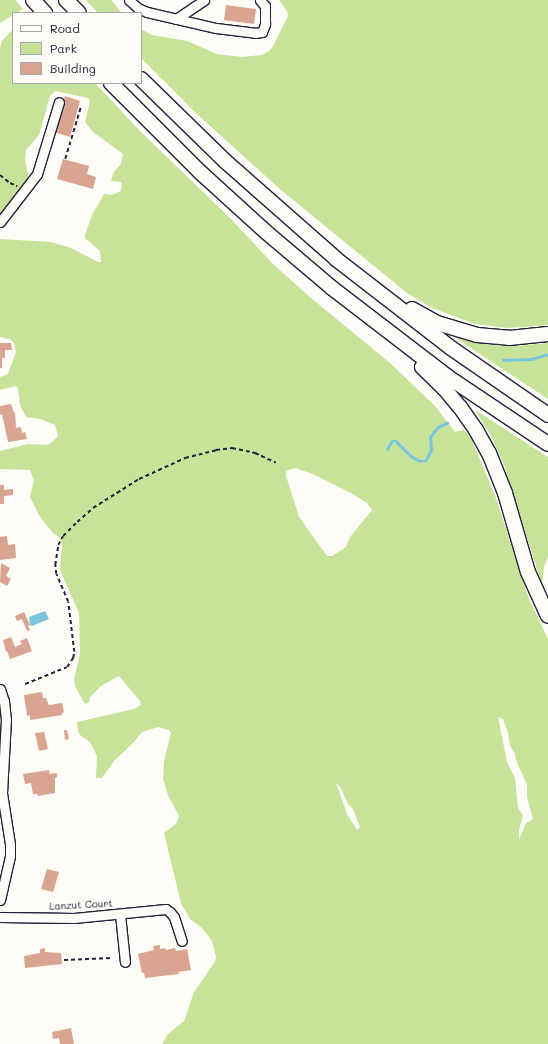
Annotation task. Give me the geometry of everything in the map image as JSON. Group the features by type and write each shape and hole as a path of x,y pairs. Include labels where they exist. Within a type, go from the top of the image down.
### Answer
{"highway":[{"path":"33,0 44,12"},
{"path":"66,0 77,12"},
{"path":"142,80 225,161 313,240 381,295 451,348 548,415"},
{"path":"112,84 211,182 266,232 355,306 448,377 548,444"},
{"path":"313,240 364,273 410,308 437,323 466,333 497,338 519,338 548,334"},
{"path":"355,306 372,324 443,387 476,430 489,453 500,478 525,565 533,586 548,616"}],"street":[{"path":"129,0 143,11 221,29 259,33 265,28 266,9 264,3 260,0"},
{"path":"176,19 204,0"},
{"path":"0,222 27,188 39,168 59,102"},
{"path":"0,689 4,701 6,722 2,793 10,844 10,856 0,900"},
{"name":"Lanzut Court","path":"0,917 57,919 163,909 168,910 172,914 182,941"},
{"path":"120,914 125,962"}],"path":[{"path":"65,159 80,106"},
{"path":"0,175 10,183 27,188"},
{"path":"24,684 68,667 73,658 74,652 68,602 56,574 55,564 58,545 63,536 77,522 93,508 139,479 185,458 216,450 232,448 255,453 276,463"},
{"path":"64,960 112,958"}],"green space":[{"path":"0,0 15,0 23,9 18,12 12,12 12,16 0,23"},
{"path":"86,0 111,0 121,12 97,12"},
{"path":"279,0 548,0 548,325 508,328 475,324 432,308 407,293 281,190 198,115 142,59 142,30 152,35 187,41 217,54 242,57 262,55 269,51 273,46 288,16 287,11"},
{"path":"12,30 12,84 96,84 140,131 231,219 274,265 311,298 390,363 435,406 455,432 464,430 471,438 496,498 529,599 548,639 548,1044 162,1044 167,1035 184,1021 194,992 215,962 216,957 212,941 202,928 190,919 181,903 164,833 176,824 179,816 168,795 163,779 164,761 171,733 169,730 158,727 142,732 114,761 102,778 96,778 97,756 90,742 80,735 77,722 134,709 141,705 140,701 119,676 101,686 90,697 89,702 85,704 83,701 75,686 74,679 80,654 79,613 60,570 62,546 59,537 53,533 40,517 30,497 34,480 30,470 0,469 0,451 28,444 47,445 58,436 55,425 40,419 26,417 20,405 18,388 15,386 0,390 0,377 8,374 16,352 14,343 10,339 0,337 0,239 51,242 71,248 98,262 101,262 100,251 85,238 85,235 92,215 104,194 112,195 121,191 122,182 111,181 113,173 121,164 123,154 93,132 85,122 90,101 88,98 55,91 50,96 39,135 26,150 25,161 29,178 0,214 0,48 2,41","holes":["295,468 313,474 353,494 367,503 372,510 350,537 346,547 332,556 327,556 299,517 286,476 286,471","498,717 503,719 508,732 510,746 515,754 516,760 527,785 527,797 533,819 526,823 519,840 519,830 523,815 518,808 515,778 507,762","336,783 341,788 348,804 353,809 360,827 357,830 347,814"]},
{"path":"454,337 491,345 516,346 548,343 548,399"},
{"path":"475,410 548,457 548,557 544,567 542,585 504,465 491,436"}],"water":[{"path":"45,611 49,619 32,626 30,625 29,617"}],"building":[{"path":"226,5 256,9 254,24 224,20"},
{"path":"65,96 80,101 70,137 54,132"},
{"path":"63,159 89,166 87,174 96,177 93,189 57,179"},
{"path":"0,343 11,343 12,350 5,350 5,358 2,358 2,368 0,368"},
{"path":"11,404 14,413 15,412 16,428 21,427 22,433 25,432 27,439 8,442 2,414 0,415 0,406"},
{"path":"0,485 4,485 4,490 13,489 13,495 4,496 4,504 0,504"},
{"path":"7,536 8,545 15,544 16,558 0,560 0,537"},
{"path":"1,563 10,568 6,576 11,579 7,586 0,582"},
{"path":"24,612 30,625 28,626 30,630 27,631 22,619 17,621 15,616"},
{"path":"11,637 15,647 22,644 20,641 27,638 32,651 10,659 7,651 6,652 3,640"},
{"path":"42,692 43,698 46,698 49,705 62,703 64,712 62,715 30,720 30,715 27,716 24,695"},
{"path":"64,730 67,730 69,739 65,740"},
{"path":"44,732 48,749 39,751 35,733"},
{"path":"49,770 50,774 57,773 57,777 55,778 55,793 38,796 37,794 33,794 31,783 25,784 23,774"},
{"path":"47,869 59,872 53,892 41,889"},
{"path":"160,945 160,949 165,948 166,950 175,948 176,951 187,949 191,970 178,972 179,974 145,978 144,973 142,973 138,954 154,950 153,946"},
{"path":"45,948 45,952 61,953 62,964 25,968 24,956 40,953 40,949"},
{"path":"71,1028 74,1044 60,1044 59,1038 53,1039 52,1032"}],"waterway":[{"path":"503,360 531,359 548,354"},
{"path":"387,449 392,441 396,441 411,456 420,461 425,461 431,450 430,437 438,427 447,423"}]}
